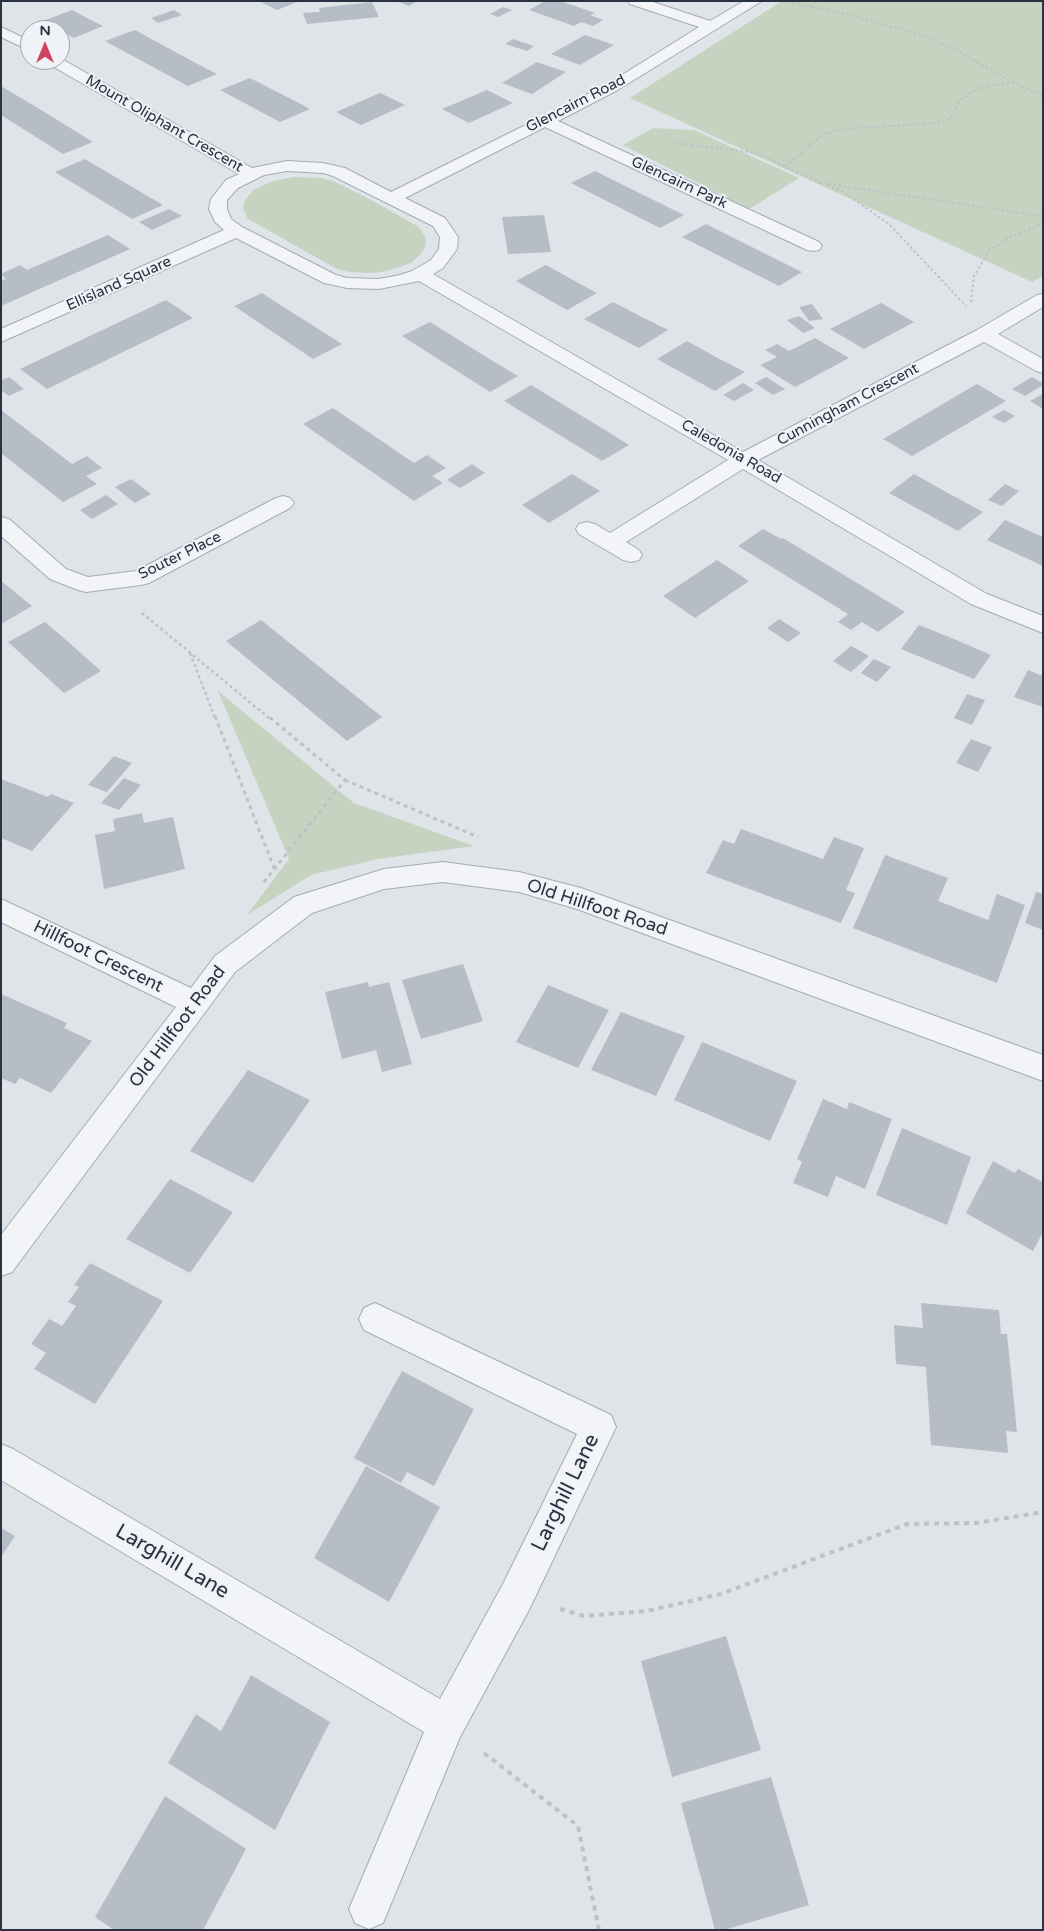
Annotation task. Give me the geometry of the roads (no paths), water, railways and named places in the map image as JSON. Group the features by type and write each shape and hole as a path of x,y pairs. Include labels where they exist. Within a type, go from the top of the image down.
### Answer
{"street":[{"path":"635,1 710,26"},
{"name":"Glencairn Road","path":"392,198 611,88 710,26 755,1"},
{"path":"1,31 20,41"},
{"name":"Mount Oliphant Crescent","path":"69,70 251,174"},
{"name":"Glencairn Park","path":"545,121 813,246"},
{"path":"287,166 322,168 344,174 440,222 449,238 448,249 437,264 421,274 393,282 366,284 347,283 330,279 236,231 224,222 219,215 219,199 232,184 251,174 287,166"},
{"name":"Ellisland Square","path":"1,336 236,231"},
{"name":"Caledonia Road","path":"421,274 979,599 1043,625"},
{"name":"Cunningham Crescent","path":"611,542 743,460 984,334 1043,299"},
{"path":"984,334 1043,367"},
{"name":"Souter Place","path":"1,524 58,574 86,585 141,578 282,503"},
{"path":"587,529 631,554"},
{"name":"Old Hillfoot Road","path":"1,1261 225,964 303,905 384,878 443,872 519,882 581,900 1043,1068"},
{"name":"Hillfoot Crescent","path":"1,910 196,1003"},
{"name":"Larghill Lane","path":"369,1909 447,1724 516,1597 599,1427 375,1319"},
{"name":"Larghill Lane","path":"1,1462 447,1724"}]}
